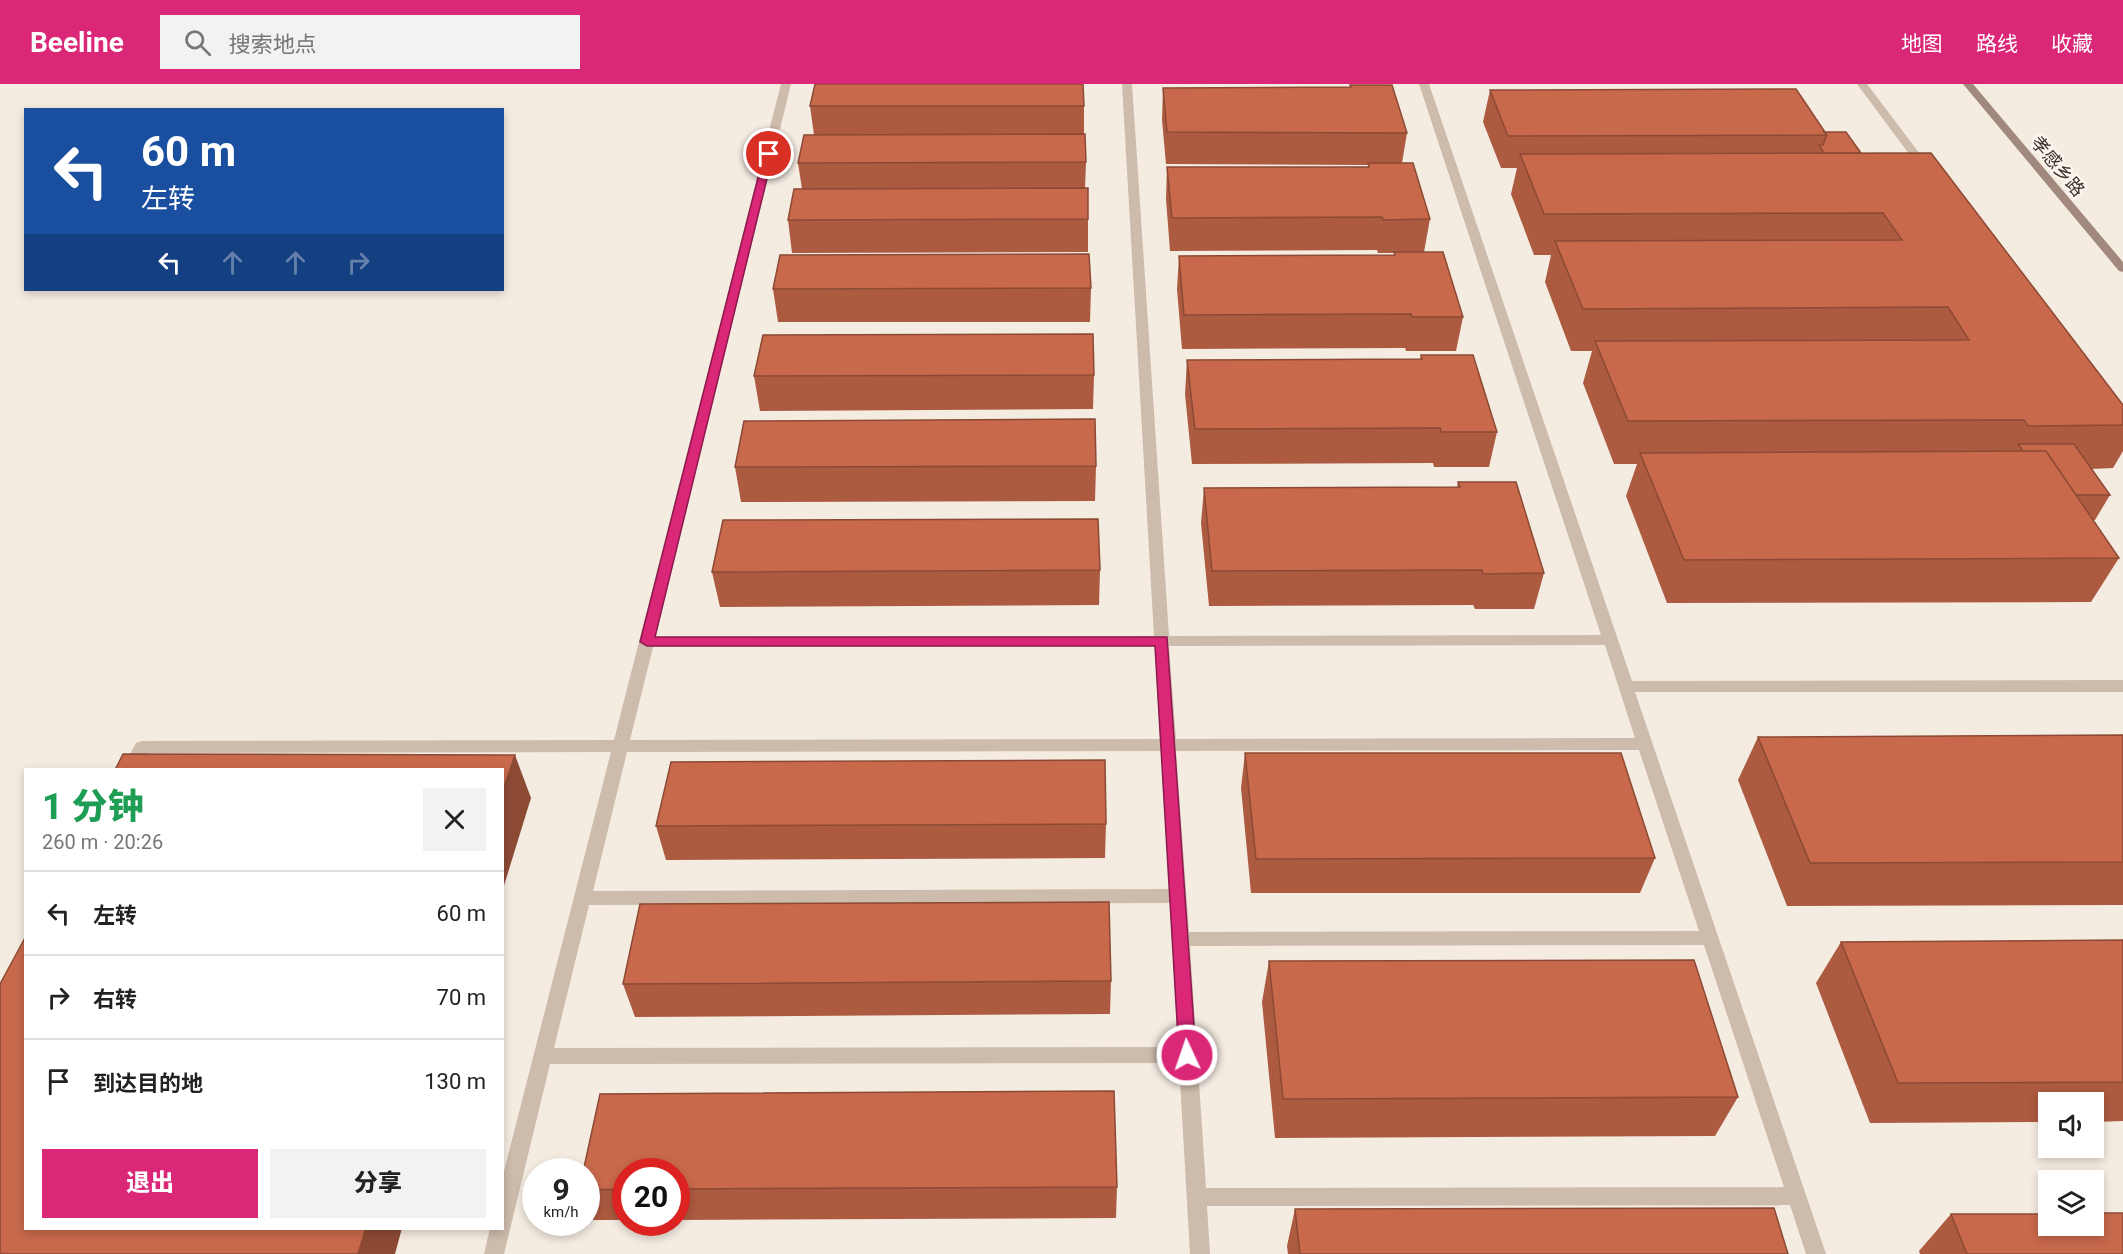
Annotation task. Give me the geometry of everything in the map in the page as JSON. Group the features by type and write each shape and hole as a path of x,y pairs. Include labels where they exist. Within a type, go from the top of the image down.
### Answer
{"main road":[{"name":"孝感乡路","path":"1968,84 2123,269"}],"lane":[{"path":"504,1212 786,84"},
{"path":"1127,84 1200,1254"},
{"path":"1424,84 1816,1254"},
{"path":"1862,84 1933,178"},
{"path":"647,642 1610,640"},
{"path":"1626,687 2123,686"},
{"path":"131,768 142,747 1645,744"},
{"path":"583,898 1178,896"},
{"path":"1180,939 1710,938"},
{"path":"544,1056 1187,1055"},
{"path":"1196,1197 1797,1196"},
{"path":"494,1254 500,1230"}],"building":[{"path":"815,84 1083,84 1084,106 810,106"},
{"path":"1350,85 1392,85 1407,133 1167,132 1163,88 1351,87"},
{"path":"1796,89 1827,135 1508,136 1490,90"},
{"path":"1824,132 1846,132 1861,153 1824,153 1819,145 1823,145 1827,135"},
{"path":"1085,134 1086,162 798,163 804,135"},
{"path":"1931,153 2123,405 2123,425 2028,426 2024,420 1628,421 1595,341 1969,340 1948,307 1583,309 1555,241 1902,240 1883,213 1544,214 1520,154"},
{"path":"1368,163 1413,163 1430,219 1383,220 1382,217 1172,218 1167,167 1369,167"},
{"path":"1088,188 1088,219 788,220 794,189"},
{"path":"1394,252 1443,252 1463,317 1412,317 1411,314 1184,315 1179,256 1395,255"},
{"path":"1089,254 1091,288 773,289 780,255"},
{"path":"1093,334 1094,375 754,376 763,335"},
{"path":"1421,355 1473,355 1497,432 1441,432 1440,428 1195,429 1187,360 1422,359"},
{"path":"1095,419 1096,466 735,467 744,421"},
{"path":"2018,444 2074,444 2110,495 2076,495 2046,451 2023,451"},
{"path":"2046,451 2119,558 1684,560 1640,453"},
{"path":"1458,482 1516,482 1544,573 1483,574 1482,570 1212,571 1204,488 1460,487"},
{"path":"1098,519 1100,570 712,572 723,520"},
{"path":"2123,735 2123,862 1810,863 1758,737"},
{"path":"1245,753 1621,753 1655,858 1256,859"},
{"path":"123,754 515,755 504,787 504,768 116,768"},
{"path":"1105,760 1106,824 656,826 671,762"},
{"path":"1109,902 1111,981 623,984 640,904"},
{"path":"24,940 24,1230 365,1230 358,1254 0,1254 0,984"},
{"path":"2123,940 2123,1082 1898,1083 1841,942"},
{"path":"1694,960 1738,1097 1283,1099 1269,961"},
{"path":"1114,1091 1117,1187 690,1189 690,1158 612,1158 612,1189 600,1190 600,1158 586,1158 600,1094"},
{"path":"1774,1208 1788,1254 1300,1254 1295,1209"},
{"path":"2104,1213 2123,1213 2123,1254 1967,1254 1951,1214 2038,1214 2038,1236 2104,1236"}],"route":[{"path":"769,154 647,642 1162,641 1187,1055"}]}
